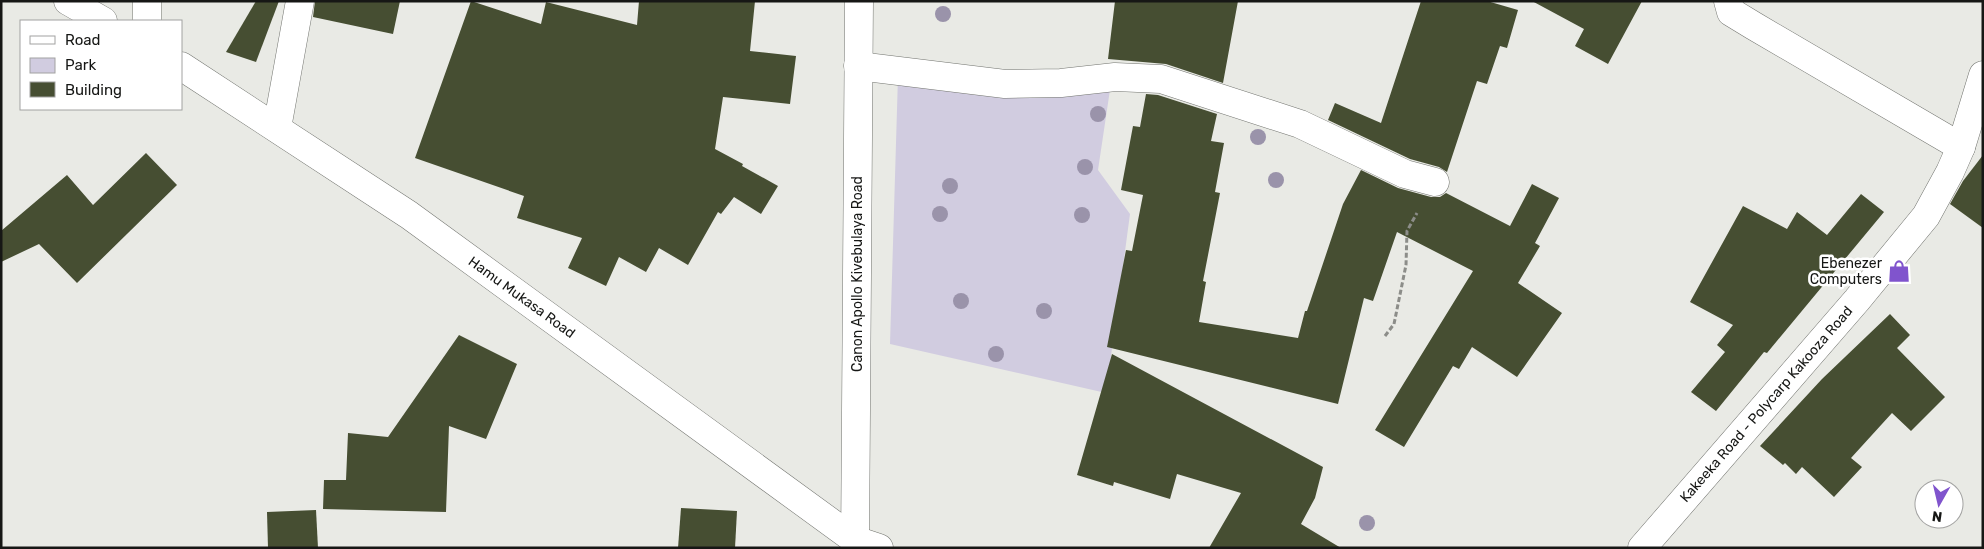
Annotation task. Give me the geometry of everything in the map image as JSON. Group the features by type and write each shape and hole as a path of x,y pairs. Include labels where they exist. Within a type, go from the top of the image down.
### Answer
{"street":[{"path":"68,1 101,20"},
{"path":"147,20 148,1"},
{"path":"277,128 300,1"},
{"name":"Canon Apollo Kivebulaya Road","path":"859,1 863,545"},
{"path":"1728,1 1731,12 1746,22 1961,147"},
{"path":"858,66 1005,84 1061,83 1115,77 1162,79 1300,124 1405,174 1435,182"},
{"name":"Hamu Mukasa Road","path":"182,67 409,215 863,545"},
{"name":"Kakeeka Road - Polycarp Kakooza Road","path":"1642,548 1920,224 1938,196 1961,147 1983,75"}],"path":[{"path":"1385,336 1394,324 1406,265 1407,231 1435,182"}],"green space":[{"path":"898,76 1111,83 1098,170 1130,214 1106,393 890,344"}],"building":[{"path":"256,1 279,1 256,62 226,52"},
{"path":"315,1 400,1 393,34 313,17"},
{"path":"471,1 541,24 546,2 637,25 639,1 755,1 750,51 796,56 790,104 723,97 715,149 778,186 761,214 734,197 721,214 718,212 688,265 659,248 646,272 619,257 606,286 568,268 582,238 517,218 524,196 415,158"},
{"path":"1115,1 1238,1 1223,83 1166,64 1108,59"},
{"path":"1421,1 1487,1 1518,10 1507,48 1500,46 1487,84 1477,81 1447,172 1439,167 1410,159 1328,120 1335,103 1381,123"},
{"path":"1532,1 1642,1 1608,64 1575,46 1584,29"},
{"path":"1146,94 1158,95 1217,114 1211,141 1224,143 1215,192 1220,193 1203,281 1206,282 1199,322 1298,338 1305,311 1307,311 1343,204 1361,170 1398,188 1431,197 1440,197 1446,193 1510,226 1532,184 1559,198 1535,243 1540,246 1518,283 1562,313 1517,377 1472,347 1459,369 1453,366 1404,447 1375,430 1473,271 1397,232 1373,301 1364,298 1338,404 1107,347 1126,250 1132,251 1143,195 1121,190 1133,126 1140,127"},
{"path":"146,153 177,185 77,283 39,244 1,262 1,231 67,175 93,205"},
{"path":"1983,155 1983,228 1950,204 1963,181"},
{"path":"1861,194 1884,212 1767,353 1764,352 1716,411 1691,392 1725,352 1717,345 1733,325 1690,302 1743,206 1787,229 1797,212 1827,235"},
{"path":"1890,314 1910,335 1897,348 1945,397 1911,431 1892,413 1851,458 1862,467 1834,497 1802,467 1796,474 1785,463 1783,465 1760,446 1822,379"},
{"path":"459,335 517,364 486,439 449,426 446,512 323,509 324,480 346,480 348,433 388,437"},
{"path":"1112,354 1323,467 1315,498 1301,524 1341,548 1209,548 1241,493 1177,474 1170,499 1114,482 1113,486 1077,475"},
{"path":"681,508 737,511 735,548 678,548"},
{"path":"316,510 318,548 268,548 267,512"}],"place":[{"name":"Ebenezer Computers","path":"1899,271"}]}
